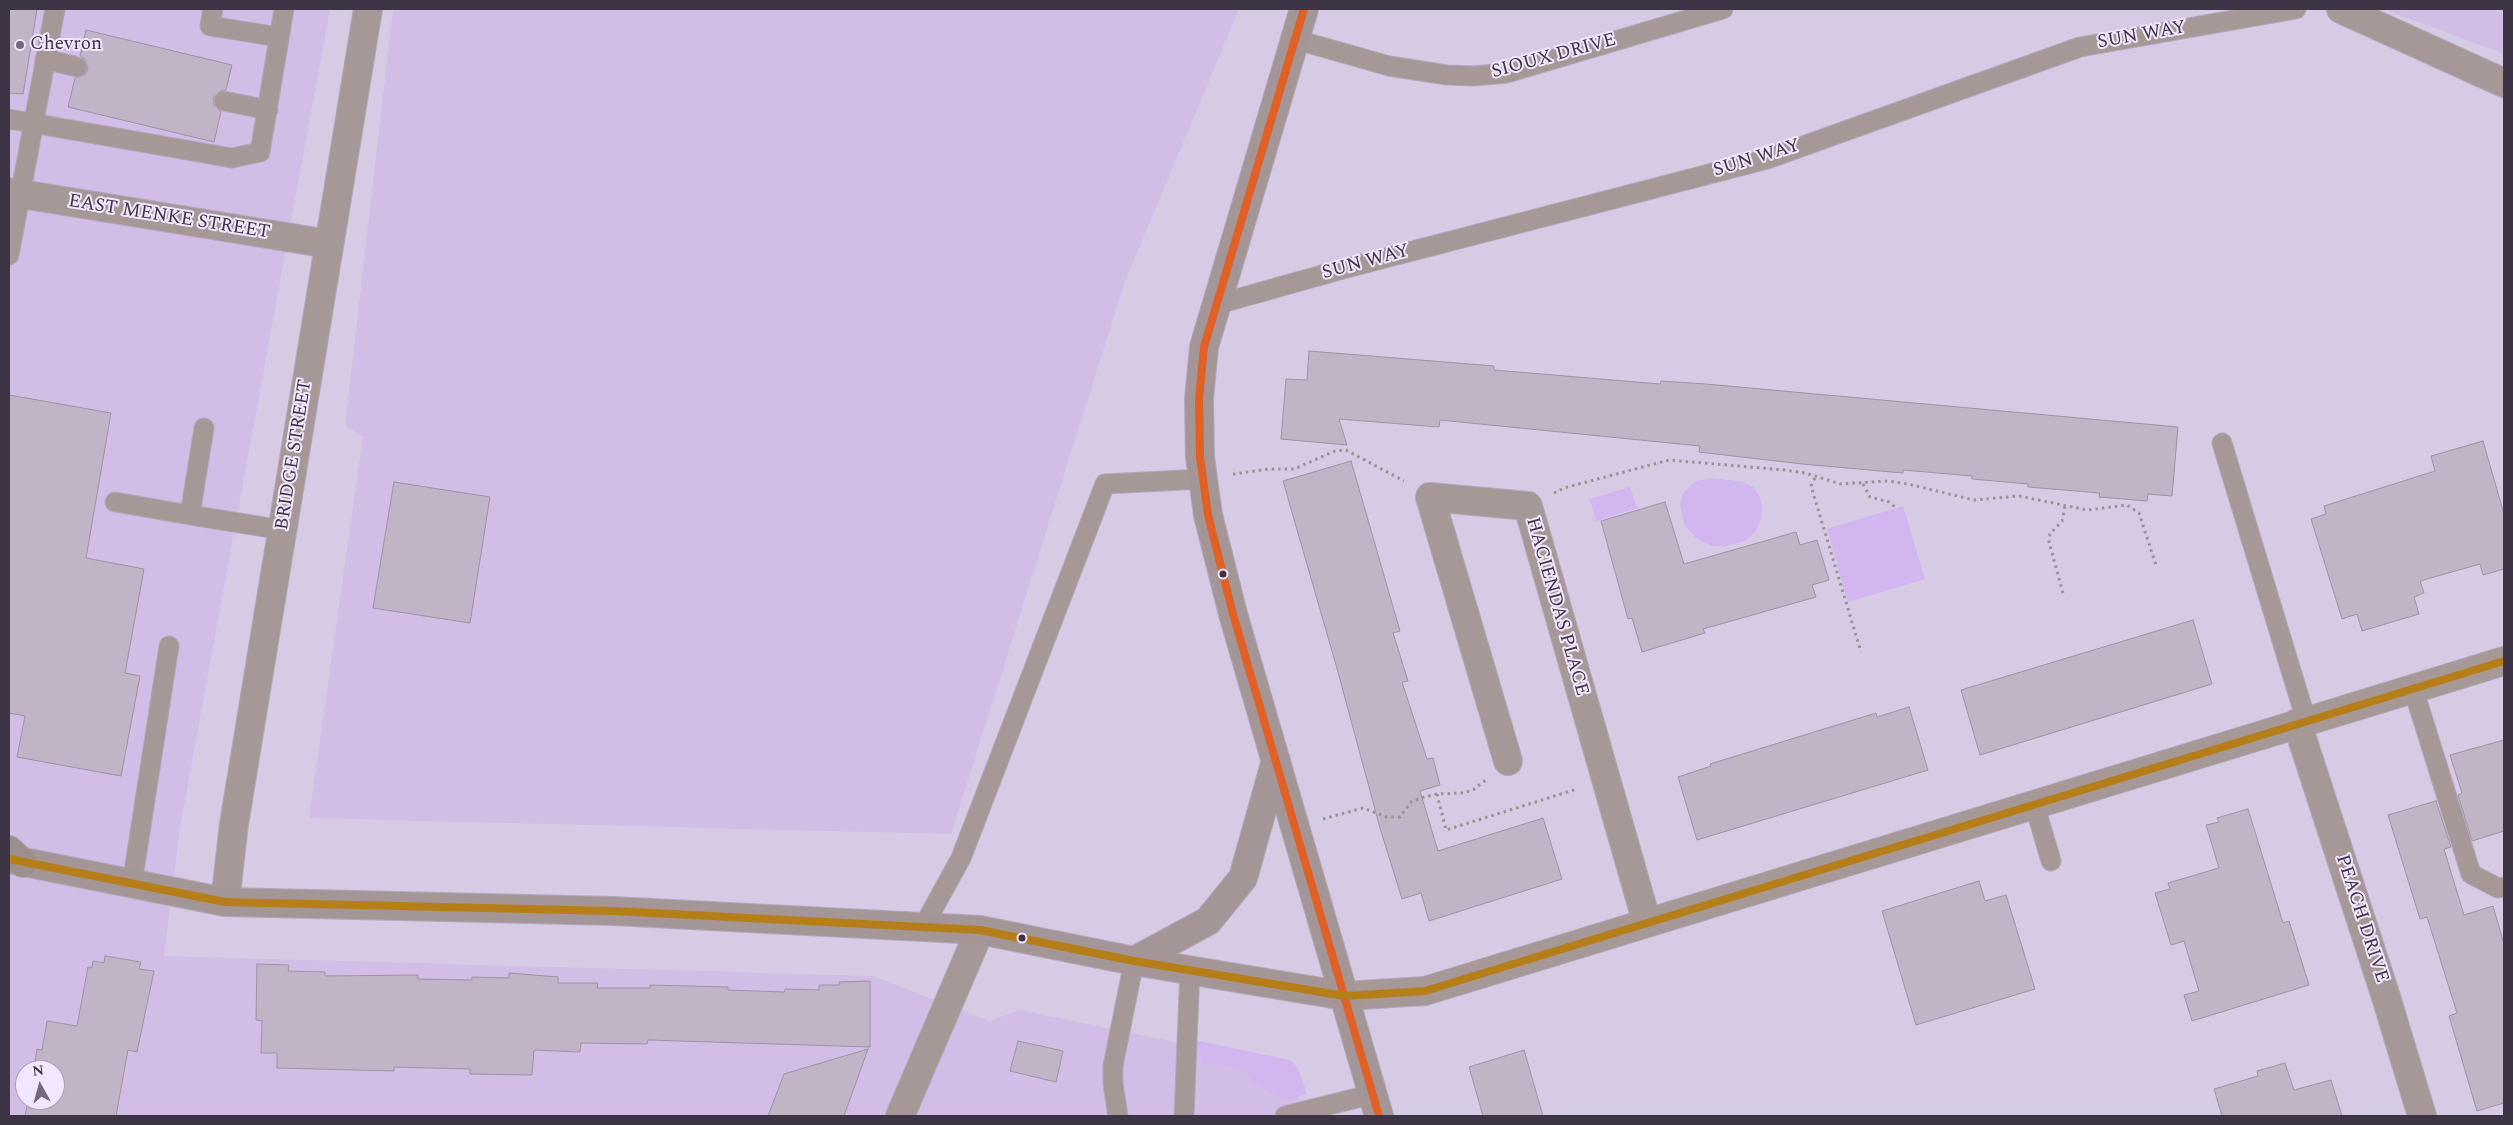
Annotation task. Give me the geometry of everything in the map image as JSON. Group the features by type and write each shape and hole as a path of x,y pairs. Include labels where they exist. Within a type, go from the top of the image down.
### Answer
{"main road":[{"path":"1304,9 1215,304 1204,347 1199,399 1200,457 1208,515 1233,614 1376,1105"},
{"path":"1134,960 1208,920 1243,878 1276,760"},
{"path":"13,857 132,884 225,902 614,911 980,930 1134,960 1345,996"}],"street":[{"name":"BRIDGE STREET","path":"225,902 234,824 368,9"},
{"path":"2341,9 2504,82"},
{"name":"EAST MENKE STREET","path":"14,193 329,244"},
{"path":"1430,496 1508,761"},
{"name":"HACIENDAS PLACE","path":"1430,496 1528,506 1646,923"},
{"path":"1345,996 1425,991 2034,803 2504,661"},
{"name":"PEACH DRIVE","path":"2301,722 2422,1116"},
{"path":"900,1116 980,930"}],"lane":[{"path":"9,255 14,193 33,123 42,30 55,9"},
{"path":"213,9 210,26 279,37"},
{"path":"9,119 232,158 260,152 284,9"},
{"name":"SIOUX DRIVE","path":"1294,39 1389,66 1419,72 1474,76 1507,73 1723,9"},
{"name":"SUN WAY","path":"1215,304 1766,159 2080,47 2296,9"},
{"path":"38,69 77,67"},
{"path":"224,101 268,110"},
{"path":"190,515 204,428"},
{"path":"2222,443 2301,722"},
{"path":"923,927 961,858 1105,484 1203,479"},
{"path":"115,502 283,530"},
{"path":"132,884 169,646"},
{"path":"2413,688 2471,874 2498,888 2504,887"},
{"path":"2034,803 2051,860"},
{"path":"1118,1116 1113,1084 1114,1066 1134,960"},
{"path":"1184,1116 1190,969"},
{"path":"1285,1116 1376,1105"}],"path":[{"path":"1203,479 1269,469 1294,469 1335,451 1346,450 1376,464 1430,496"},
{"path":"1528,506 1564,488 1669,460 1785,470 1805,473 1814,478 1841,484 1888,481 1908,484 1974,500 2019,496 2087,510 2127,505 2134,507 2139,512 2156,565"},
{"path":"1814,478 1811,486 1861,652"},
{"path":"1863,484 1870,497 1889,502 1896,508"},
{"path":"2063,593 2049,542 2050,534 2062,521 2065,506"},
{"path":"1296,828 1363,808 1387,817 1400,817 1411,802 1437,794 1463,793 1473,790 1508,761"},
{"path":"1437,794 1446,830 1606,780"}],"shaded area":[{"path":"9,9 330,9 180,827 164,956 873,976 989,1021 1020,1010 1290,1066 1305,1116 9,1116"},
{"path":"393,9 1239,9 1124,284 951,834 309,818 363,437 345,426"},
{"path":"2384,9 2504,9 2504,54"},
{"path":"1713,478 1743,482 1753,487 1759,495 1762,506 1761,520 1755,532 1745,541 1725,546 1711,546 1696,538 1685,526 1680,506 1682,494 1696,481"},
{"path":"1630,487 1637,508 1596,521 1590,499"},
{"path":"1903,506 1925,579 1848,602 1827,529"},
{"path":"1194,1040 1290,1060 1298,1068 1307,1094 1285,1100 1252,1083 1247,1070 1203,1063"}],"building":[{"path":"9,9 37,9 23,94 9,93"},
{"path":"86,30 232,65 226,90 220,91 213,98 214,105 221,112 214,142 68,107 75,78 85,75 88,69 85,59 80,56"},
{"path":"1309,351 1494,366 1494,370 1660,384 1661,381 1706,384 2178,427 2172,496 2148,494 2147,501 2099,497 2100,493 2028,487 2028,484 1972,479 1972,476 1903,470 1903,473 1802,464 1699,452 1700,446 1440,420 1439,427 1339,419 1347,445 1281,439 1286,379 1307,380"},
{"path":"9,395 111,413 86,558 144,569 125,673 140,676 121,776 17,757 25,716 9,713"},
{"path":"2483,441 2504,514 2504,569 2483,575 2480,564 2420,581 2424,593 2414,597 2419,614 2362,631 2357,614 2342,619 2311,519 2326,514 2324,506 2435,471 2431,456"},
{"path":"1351,461 1400,631 1393,633 1408,681 1402,682 1427,759 1433,758 1440,785 1420,791 1438,851 1543,818 1562,879 1429,921 1421,893 1402,899 1380,828 1338,672 1283,481"},
{"path":"394,482 490,497 470,623 373,608"},
{"path":"1665,502 1684,564 1796,532 1800,545 1817,540 1829,580 1812,585 1816,597 1703,629 1705,633 1642,652 1632,618 1628,619 1601,521"},
{"path":"2193,620 2212,684 1980,755 1961,690"},
{"path":"1909,707 1928,770 1697,840 1678,777 1711,766 1710,764 1876,713 1877,717"},
{"path":"2504,740 2504,831 2472,841 2458,795 2462,793 2450,755"},
{"path":"2436,801 2451,847 2444,849 2464,915 2493,906 2504,944 2504,1103 2477,1111 2449,1016 2457,1013 2427,917 2420,919 2388,815"},
{"path":"2248,809 2283,923 2289,921 2309,985 2192,1021 2184,995 2199,991 2184,941 2171,945 2155,893 2170,889 2168,883 2219,868 2206,825 2219,822 2217,818"},
{"path":"1979,881 1985,901 2006,895 2035,989 1916,1025 1882,911"},
{"path":"105,956 141,962 139,969 154,971 137,1052 128,1050 116,1116 25,1116 26,1110 65,1110 65,1060 35,1060 37,1049 42,1050 47,1021 77,1026 88,967 92,968 93,961 104,963"},
{"path":"257,964 289,965 288,971 325,972 325,976 418,975 418,979 472,980 472,977 509,978 509,973 558,977 558,983 598,983 597,988 650,988 650,985 728,987 728,990 784,992 785,989 819,990 819,985 839,985 839,982 870,981 870,1047 648,1040 647,1044 581,1043 580,1052 534,1050 532,1075 470,1074 470,1069 394,1067 394,1071 277,1068 277,1053 261,1053 262,1021 256,1020"},
{"path":"1018,1041 1063,1051 1056,1082 1010,1071"},
{"path":"868,1049 844,1116 768,1116 784,1074"},
{"path":"1524,1050 1543,1116 1483,1116 1469,1067"},
{"path":"2285,1063 2294,1090 2331,1080 2342,1116 2222,1116 2214,1089 2258,1076 2257,1071"}],"transit line":[{"path":"1304,9 1204,347 1199,399 1200,457 1208,515 1233,614 1379,1116"},
{"path":"9,859 225,902 614,911 980,930 1134,961 1345,996 1425,991 2504,661"}],"place":[{"name":"Chevron","path":"20,45"}]}
